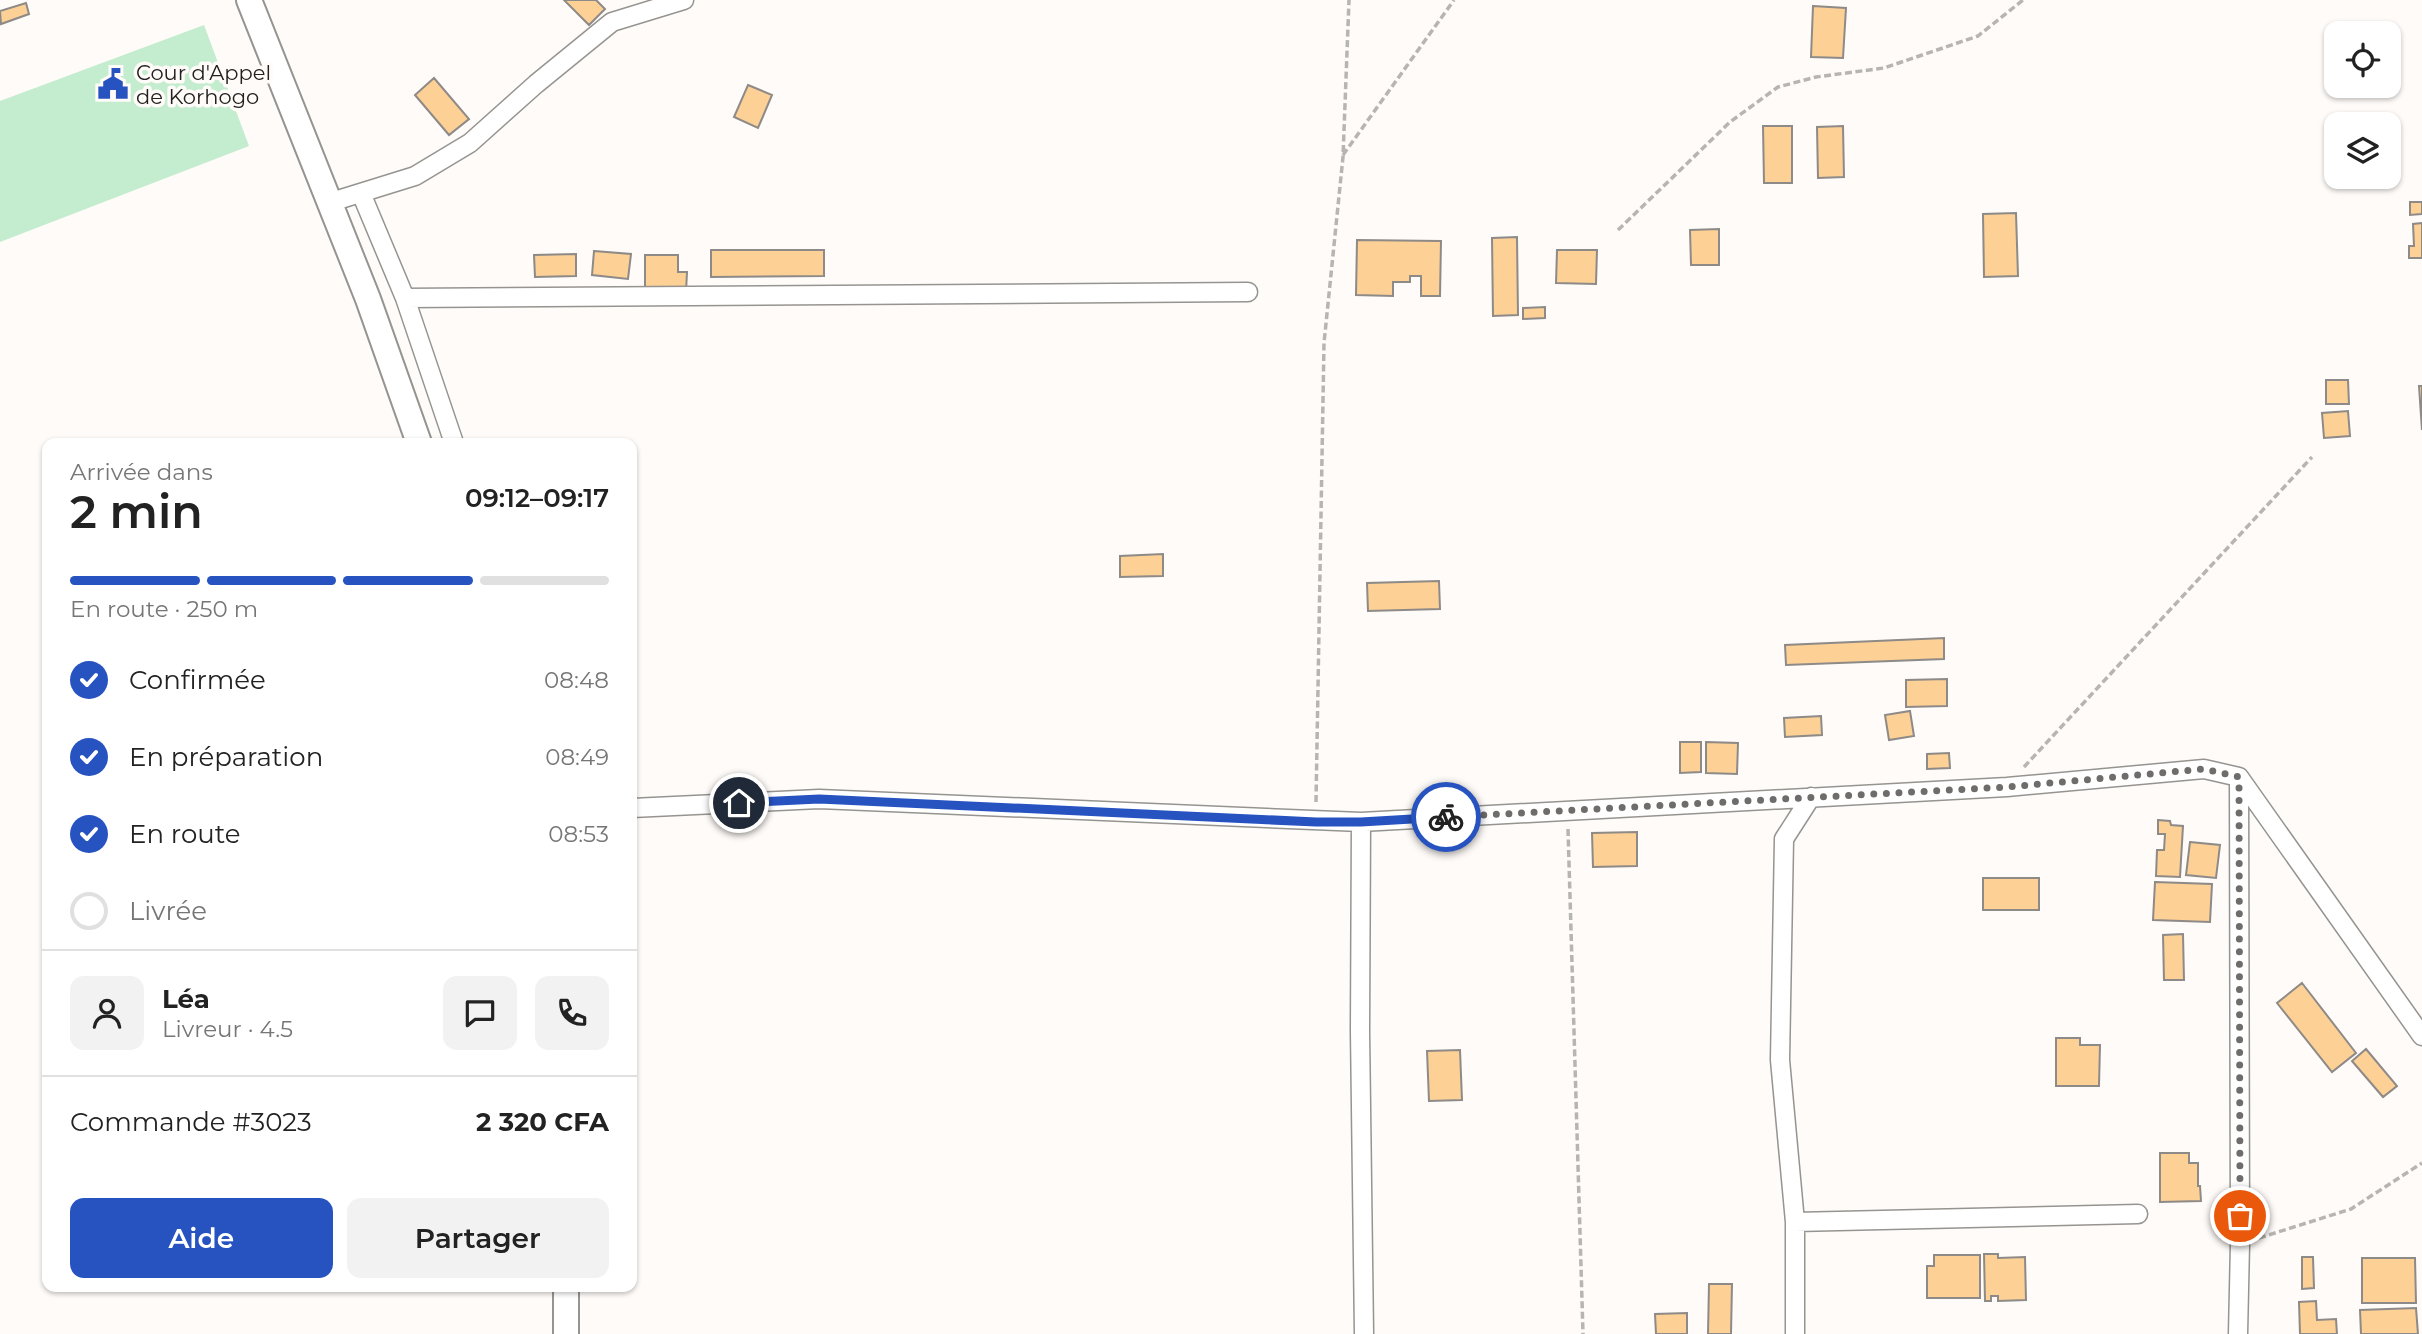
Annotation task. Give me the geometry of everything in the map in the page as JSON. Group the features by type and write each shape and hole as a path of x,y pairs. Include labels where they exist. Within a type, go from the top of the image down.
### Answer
{"street":[{"path":"249,0 368,299 417,438"},
{"path":"328,203 415,176 470,143 536,83 612,22 684,0"},
{"path":"361,193 405,298 452,438"},
{"path":"405,298 1248,292"},
{"path":"637,808 819,799 1361,822 2007,787 2204,769 2239,777 2422,1036"},
{"path":"2238,1334 2239,777"},
{"path":"1795,1334 1795,1222 1780,1060 1784,839 1811,797"},
{"path":"1361,822 1360,1045 1364,1334"},
{"path":"1795,1222 2138,1214"},
{"path":"566,1292 566,1334"}],"path":[{"path":"1316,822 1324,343 1342,156 1349,0"},
{"path":"1342,156 1454,0"},
{"path":"1618,230 1730,122 1778,87 1816,76 1884,68 1978,36 2023,0"},
{"path":"2007,787 2312,457"},
{"path":"1568,810 1583,1334"},
{"path":"2240,1244 2351,1209 2422,1163"}],"green space":[{"path":"204,25 249,146 0,242 0,101"}],"building":[{"path":"564,0 596,0 605,9 589,25"},
{"path":"26,3 29,14 1,24 0,11"},
{"path":"1813,6 1846,8 1843,58 1811,57"},
{"path":"434,78 469,119 449,135 415,95"},
{"path":"748,85 772,95 758,128 734,117"},
{"path":"1763,126 1792,126 1792,183 1764,183"},
{"path":"1843,126 1844,177 1818,178 1817,127"},
{"path":"2410,202 2422,202 2422,214 2410,215"},
{"path":"2016,213 2018,276 1984,277 1983,214"},
{"path":"2422,223 2422,258 2409,258 2409,246 2414,246 2413,224"},
{"path":"1719,229 1719,265 1691,265 1690,230"},
{"path":"1517,237 1518,315 1493,316 1492,238"},
{"path":"1357,240 1441,241 1440,296 1421,296 1421,276 1410,276 1410,282 1393,282 1393,296 1356,295"},
{"path":"711,250 824,250 824,276 711,277"},
{"path":"1557,250 1597,250 1596,284 1556,283"},
{"path":"594,251 631,254 628,279 592,275"},
{"path":"576,254 576,276 535,277 534,255"},
{"path":"645,255 678,255 678,272 687,272 686,292 645,291"},
{"path":"1545,307 1545,318 1523,319 1523,308"},
{"path":"2326,380 2348,380 2349,404 2326,404"},
{"path":"2419,386 2422,386 2422,430"},
{"path":"2348,411 2350,436 2324,438 2322,413"},
{"path":"1163,554 1163,576 1120,577 1120,556"},
{"path":"1439,581 1440,609 1368,611 1367,583"},
{"path":"1944,638 1944,659 1786,665 1785,645"},
{"path":"1947,679 1947,706 1906,707 1906,680"},
{"path":"1910,711 1914,736 1889,740 1885,715"},
{"path":"1821,716 1822,735 1785,737 1784,718"},
{"path":"1680,742 1701,742 1701,772 1680,773"},
{"path":"1706,742 1738,743 1737,774 1706,773"},
{"path":"1949,753 1950,768 1927,769 1927,754"},
{"path":"2158,820 2183,826 2180,877 2156,876 2157,850 2164,850 2165,834 2158,834"},
{"path":"1637,832 1637,866 1593,867 1592,833"},
{"path":"2190,842 2220,845 2216,878 2186,875"},
{"path":"1983,878 2039,878 2039,910 1983,910"},
{"path":"2155,882 2212,884 2210,922 2153,920"},
{"path":"2183,934 2184,980 2164,980 2163,935"},
{"path":"2302,983 2356,1053 2332,1072 2277,1003"},
{"path":"2056,1038 2080,1038 2080,1045 2100,1045 2099,1086 2056,1086"},
{"path":"2366,1049 2397,1086 2383,1097 2352,1061"},
{"path":"1460,1050 1462,1100 1429,1101 1427,1051"},
{"path":"2160,1153 2189,1153 2189,1163 2198,1163 2201,1201 2160,1202"},
{"path":"1984,1254 1998,1254 1998,1258 2025,1257 2026,1300 1998,1301 1998,1296 1991,1296 1991,1301 1985,1301"},
{"path":"1934,1255 1980,1255 1980,1298 1927,1298 1927,1266 1934,1266"},
{"path":"2302,1257 2313,1257 2314,1288 2302,1289"},
{"path":"2362,1258 2415,1258 2416,1303 2362,1303"},
{"path":"1709,1284 1732,1284 1731,1334 1708,1334"},
{"path":"2316,1301 2317,1320 2336,1319 2337,1334 2300,1334 2299,1302"},
{"path":"2416,1308 2418,1334 2361,1334 2360,1310"},
{"path":"1687,1313 1687,1334 1656,1334 1655,1314"}],"way so far":[{"path":"1446,817 2007,787 2204,769 2239,777 2240,1216"}],"place":[{"name":"Cour d'Appel de Korhogo","path":"113,84"}],"route":[{"path":"739,803 819,799 1316,822 1446,817"}]}
